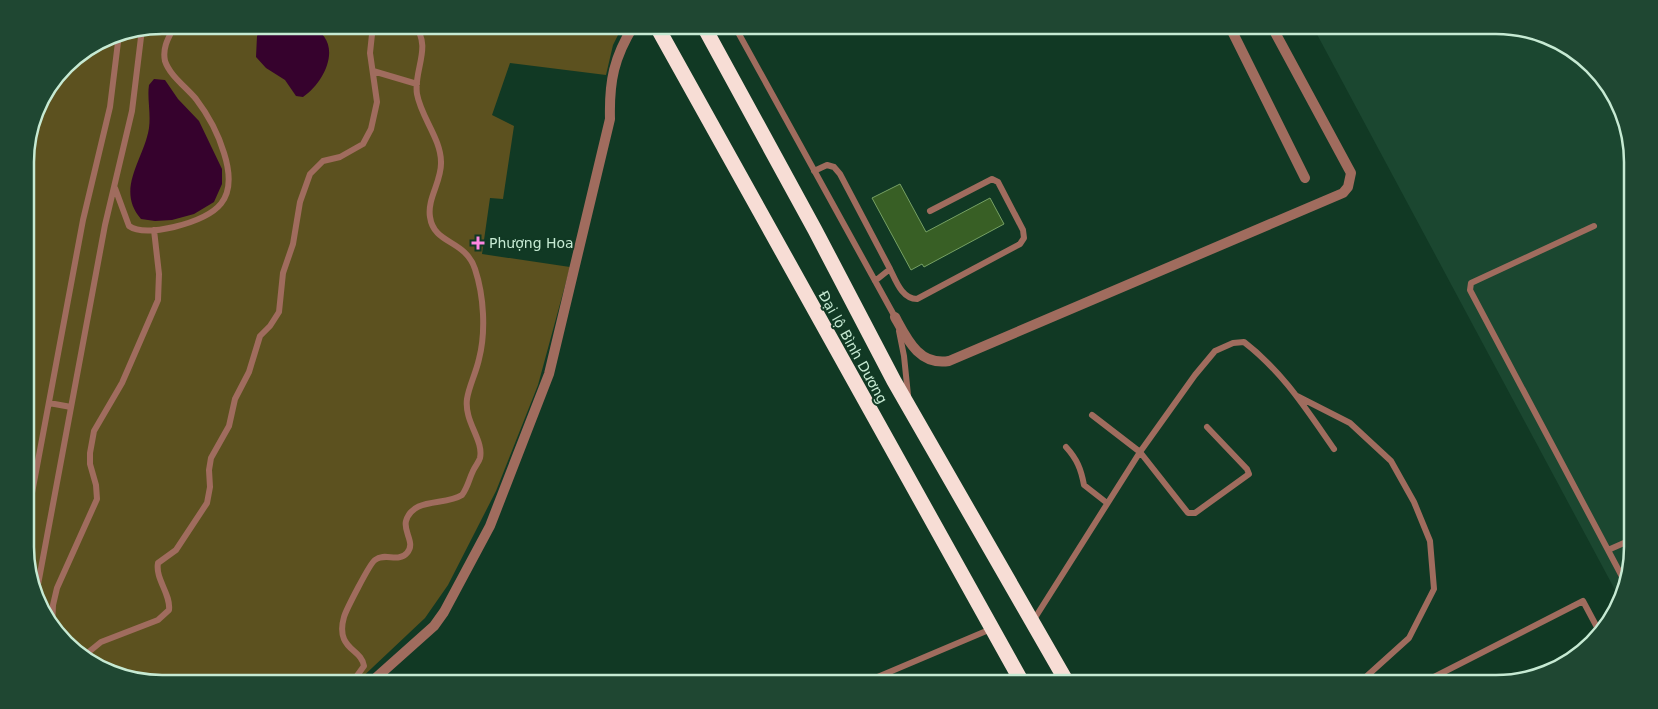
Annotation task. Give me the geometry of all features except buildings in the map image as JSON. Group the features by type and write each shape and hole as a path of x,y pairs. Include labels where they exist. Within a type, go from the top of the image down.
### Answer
{"highway":[{"name":"Đại lộ Bình Dương","path":"661,34 1018,675"},
{"name":"Đại lộ Bình Dương","path":"707,34 911,411 1063,675"}],"street":[{"path":"379,675 439,619 490,526 549,374 610,119 609,85 622,43 628,34"},
{"path":"1233,34 1305,178"},
{"path":"896,319 917,352 932,360 949,361 1343,193 1348,187 1352,173 1276,34"}],"lane":[{"path":"114,188 129,226 136,229 154,230 175,227 214,210 224,199 230,185 230,174 215,128 196,100 173,75 166,62 164,48 171,34"},
{"path":"89,652 101,642 158,620 169,610 168,600 158,570 158,563 176,550 207,503 210,487 209,470 211,458 229,426 235,399 250,372 260,336 270,326 279,312 283,273 293,244 300,202 310,174 323,161 340,157 363,144 371,129 377,102 370,53 372,34"},
{"path":"358,675 364,666 360,656 347,644 342,625 346,611 370,564 380,557 400,558 408,553 410,544 405,525 409,514 423,504 445,502 462,495 480,457 478,442 469,423 467,410 467,399 478,365 483,340 479,286 475,269 467,255 453,242 436,234 432,227 430,204 438,180 441,158 418,100 417,84 422,46 419,34"},
{"path":"739,34 896,319 904,356 911,411"},
{"path":"38,580 105,225 132,111 141,36"},
{"path":"34,483 83,220 110,107 118,42"},
{"path":"373,71 417,84"},
{"path":"814,171 827,164 837,169 890,269 904,293 911,299 917,299 1020,244 1024,238 1023,230 998,182 992,179 930,211"},
{"path":"1594,226 1471,284 1470,290 1621,575"},
{"path":"54,616 52,605 57,588 96,499 96,485 90,464 94,431 122,383 158,300 159,274 154,230"},
{"path":"874,281 890,269"},
{"path":"1033,621 1140,452 1195,375 1215,351 1233,343 1244,342 1268,360 1296,395 1334,449"},
{"path":"1296,395 1350,423 1392,461 1414,502 1430,541 1434,589 1409,638 1368,675"},
{"path":"49,403 71,406"},
{"path":"1092,415 1140,452 1188,513 1195,513 1249,474 1248,469 1206,427"},
{"path":"1066,447 1075,456 1081,470 1084,485 1107,503"},
{"path":"1608,550 1624,543"},
{"path":"1438,675 1583,601 1596,627"},
{"path":"882,675 991,629"}],"shaded area":[{"path":"154,34 618,34 613,45 606,75 510,63 492,115 514,126 503,199 490,198 482,254 570,267 538,385 496,491 448,585 425,618 365,675 154,675 137,673 98,658 71,638 51,611 38,580 34,547 34,154 38,129 55,91 71,71 91,55 129,38"},
{"path":"258,34 321,34 326,40 329,50 328,60 325,71 312,90 303,97 296,96 285,80 266,68 256,57"},
{"path":"1317,34 1504,34 1521,36 1545,44 1574,60 1587,71 1607,98 1620,129 1624,162 1624,547 1622,572 1616,591"},
{"path":"154,79 165,80 178,99 199,121 222,169 222,184 214,202 194,214 172,220 155,221 141,219 134,208 131,197 133,174 149,128 149,85"}],"place":[{"name":"Phượng Hoa","path":"478,243"}]}
